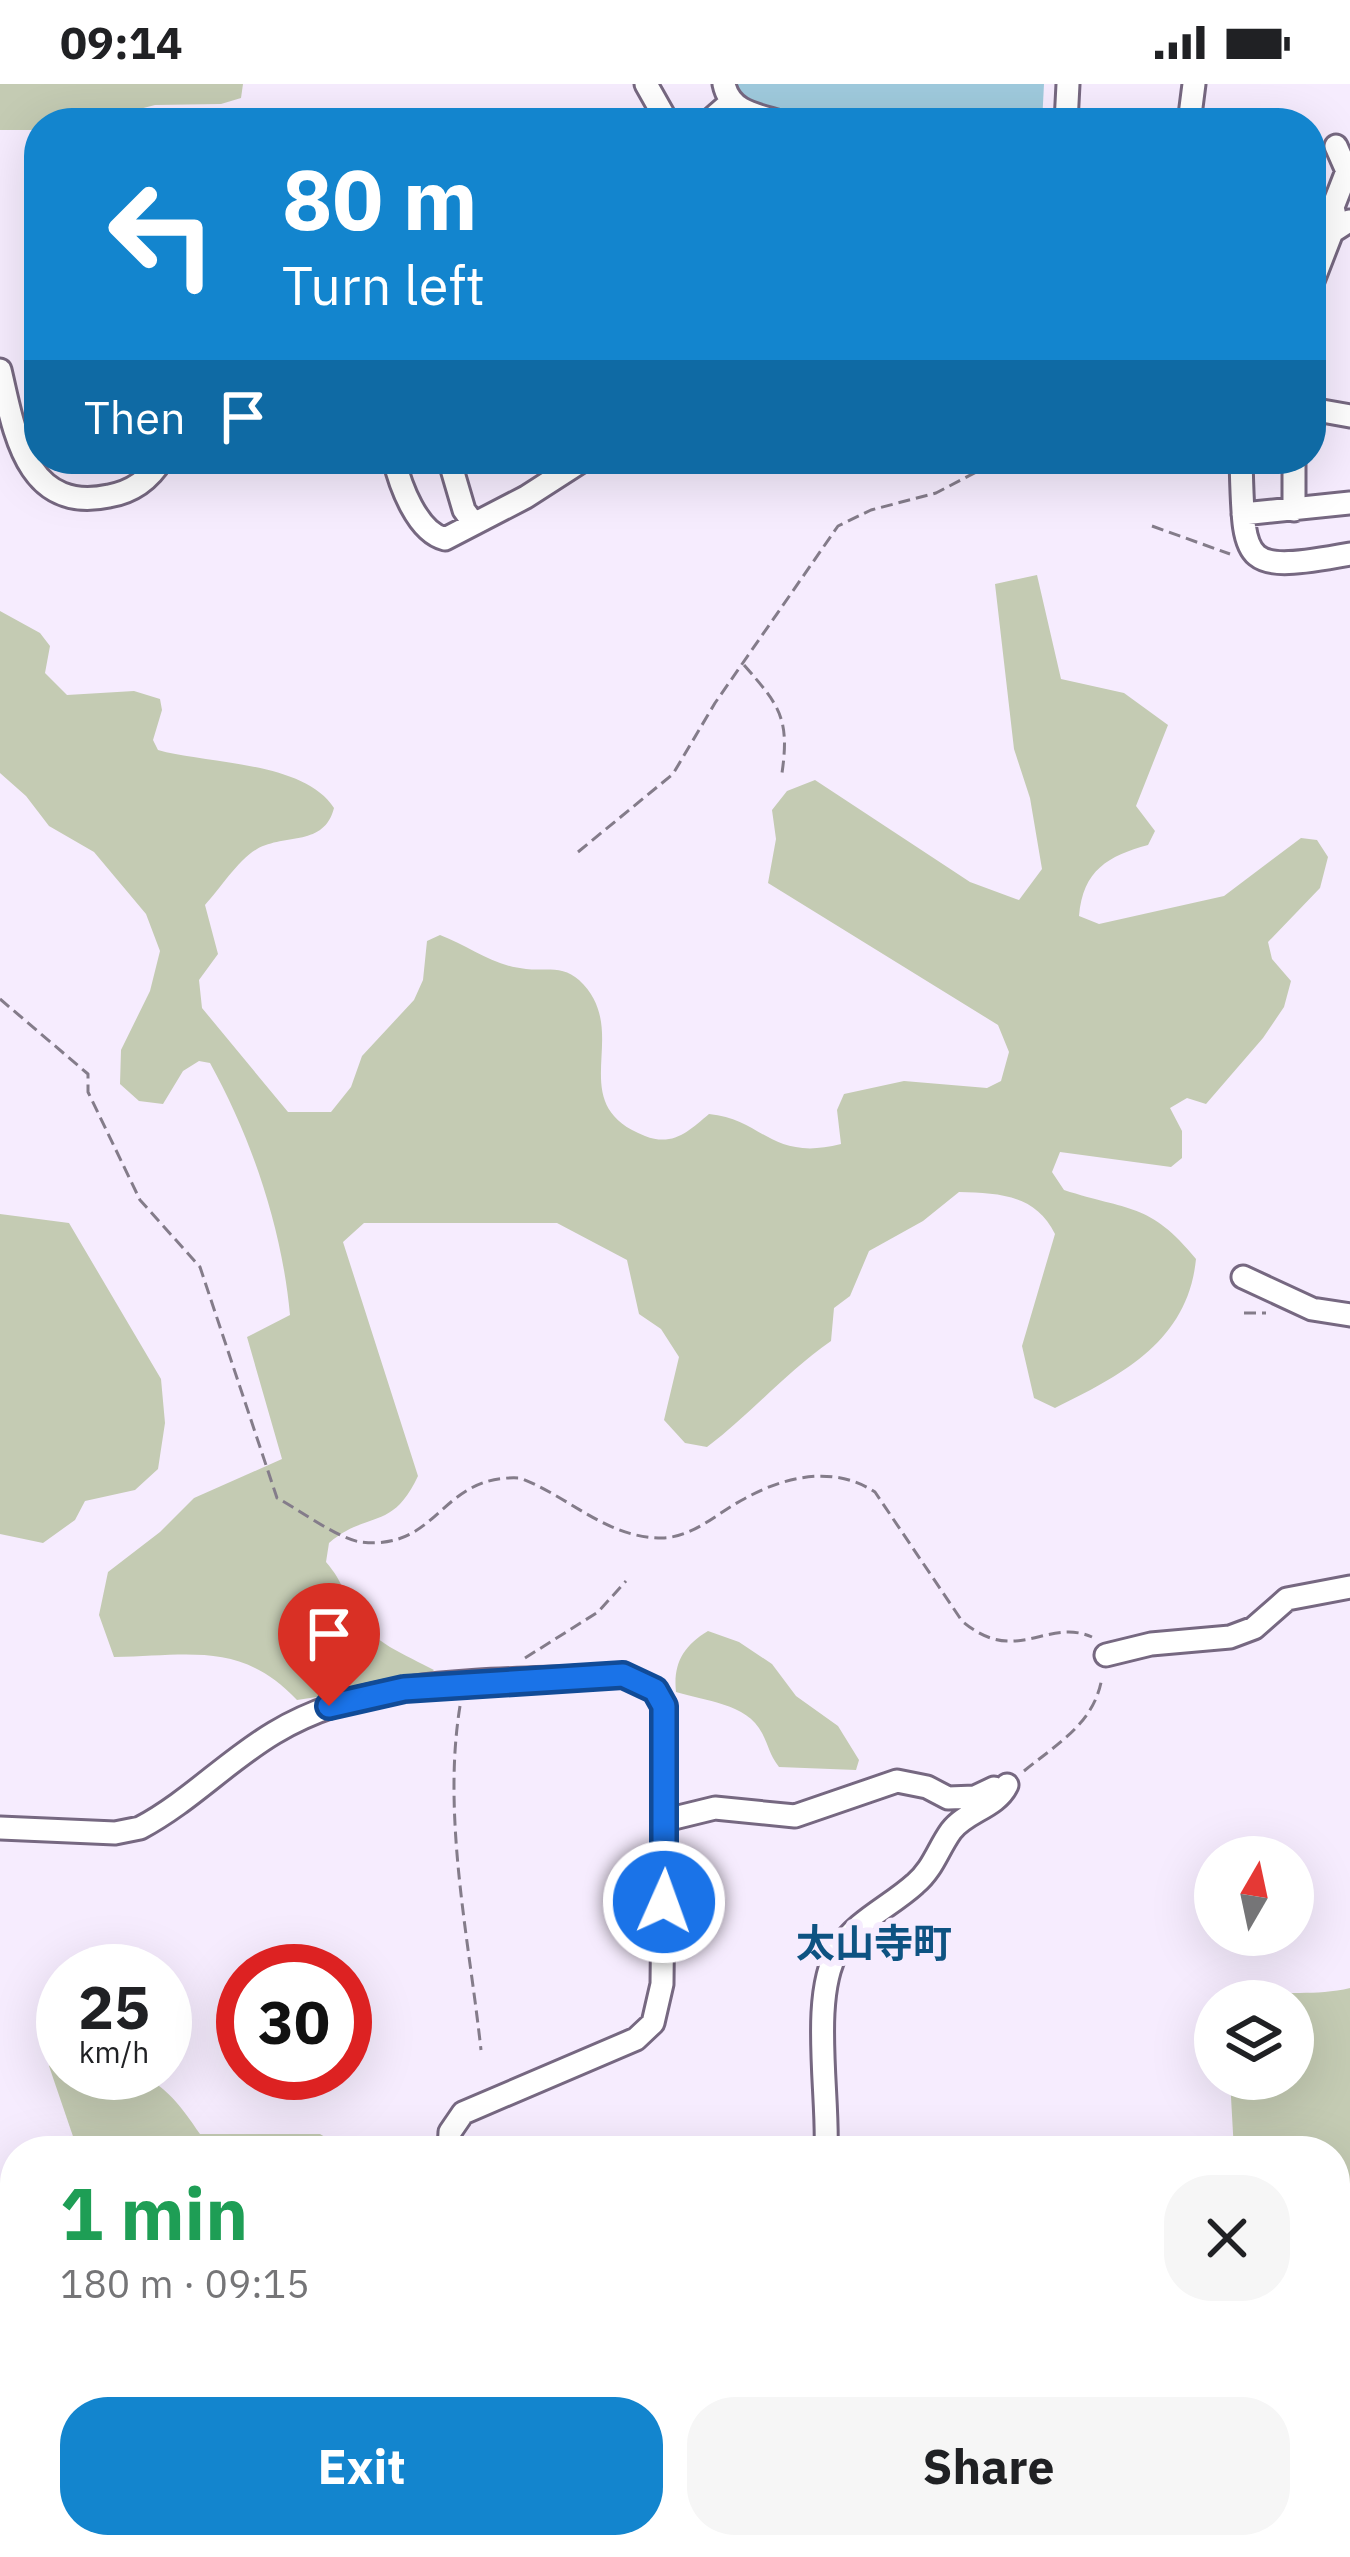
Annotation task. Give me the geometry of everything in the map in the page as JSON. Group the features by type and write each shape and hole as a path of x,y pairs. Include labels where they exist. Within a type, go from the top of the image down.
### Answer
{"street":[{"path":"727,93 756,108"},
{"path":"1326,257 1344,223 1333,207 1347,171 1336,146"},
{"path":"0,370 24,457"},
{"path":"37,474 56,490 88,499 124,492 149,474"},
{"path":"398,474 428,530 445,539 559,474"},
{"path":"453,474 464,510 474,524"},
{"path":"1241,474 1245,543 1255,558 1273,565 1293,565 1350,554"},
{"path":"1294,474 1294,510"},
{"path":"1243,514 1350,503"},
{"path":"1243,1277 1312,1309 1350,1315"},
{"path":"1106,1655 1151,1644 1230,1637 1254,1628 1287,1599 1350,1587"},
{"path":"0,1828 115,1833 140,1828 272,1734 329,1706 365,1696 425,1687 623,1675 655,1690 664,1706 666,1820 662,1984 653,2023 636,2039 463,2113 451,2136"},
{"path":"666,1820 715,1808 795,1816 896,1781 961,1799 1006,1786"},
{"path":"826,2136 827,1986 839,1948 932,1868 953,1828 1001,1797 1006,1786"}],"path":[{"path":"578,852 674,774 715,703 838,526 872,510 936,493 972,474"},
{"path":"1152,526 1238,557 1255,558"},
{"path":"744,664 782,712 786,730 782,773"},
{"path":"0,999 88,1074 88,1092 140,1200 200,1268 278,1498 358,1542 413,1537 461,1492 501,1477 520,1478 621,1534 669,1538 691,1532 744,1498 805,1476 854,1479 874,1492 962,1622 982,1638 1035,1641 1066,1632 1086,1633 1106,1655 1099,1701 1091,1714 1006,1786"},
{"path":"518,1663 598,1612 626,1581"},
{"path":"460,1704 455,1735 458,1835 481,2050"}],"green space":[{"path":"0,84 243,84 241,98 221,104 24,108 24,130 0,130"},
{"path":"1037,575 1061,679 1124,693 1168,725 1136,806 1155,831 1148,845 1100,867 1086,887 1079,916 1099,924 1224,896 1301,838 1317,840 1328,857 1320,888 1268,942 1272,959 1291,981 1284,1007 1206,1104 1187,1098 1170,1108 1182,1131 1182,1158 1171,1167 1060,1152 1052,1172 1064,1190 1151,1218 1196,1259 1190,1288 1166,1333 1127,1368 1055,1408 1034,1398 1022,1346 1055,1234 1027,1204 1002,1195 959,1192 923,1221 869,1251 850,1296 834,1308 831,1341 707,1447 685,1443 664,1420 679,1357 661,1329 639,1314 627,1260 557,1223 364,1223 343,1242 418,1476 388,1513 329,1543 326,1562 370,1632 434,1670 423,1681 297,1700 276,1681 235,1660 191,1655 114,1657 99,1615 108,1572 194,1498 282,1459 247,1337 290,1315 263,1185 210,1063 199,1061 183,1071 163,1104 139,1101 120,1084 121,1050 150,991 160,951 146,914 94,852 49,826 0,773 0,611 40,633 50,646 45,673 67,695 134,691 160,699 162,710 153,740 158,750 278,773 301,781 334,808 322,829 313,834 268,844 250,854 205,905 218,954 199,980 202,1008 288,1112 331,1112 351,1087 362,1056 414,1000 423,980 427,941 440,935 503,964 560,970 579,980 594,1000 601,1022 602,1086 607,1105 620,1122 664,1140 687,1131 709,1114 743,1123 783,1144 817,1148 841,1144 837,1110 844,1094 904,1081 987,1088 1001,1081 1009,1052 998,1025 768,883 776,839 772,810 787,791 815,780 970,882 1019,900 1042,869 1030,798 1014,749 995,584"},
{"path":"0,1214 69,1223 161,1379 165,1423 158,1469 135,1490 85,1501 75,1520 43,1543 0,1534"},
{"path":"708,1631 739,1642 772,1664 796,1696 838,1726 859,1760 856,1770 779,1767 762,1733 746,1715 676,1692 682,1657"},
{"path":"1350,1988 1350,2136 1233,2136 1231,2100 1314,2100 1314,1992"},
{"path":"61,2100 174,2100 200,2134 323,2136 73,2136"}],"water":[{"path":"732,84 1044,84 1043,108 770,108"}],"district":[{"name":"太山寺町","path":"874,1943"}],"route":[{"path":"329,1706 404,1689 623,1675 640,1679 655,1690 664,1706 664,1902"}]}
